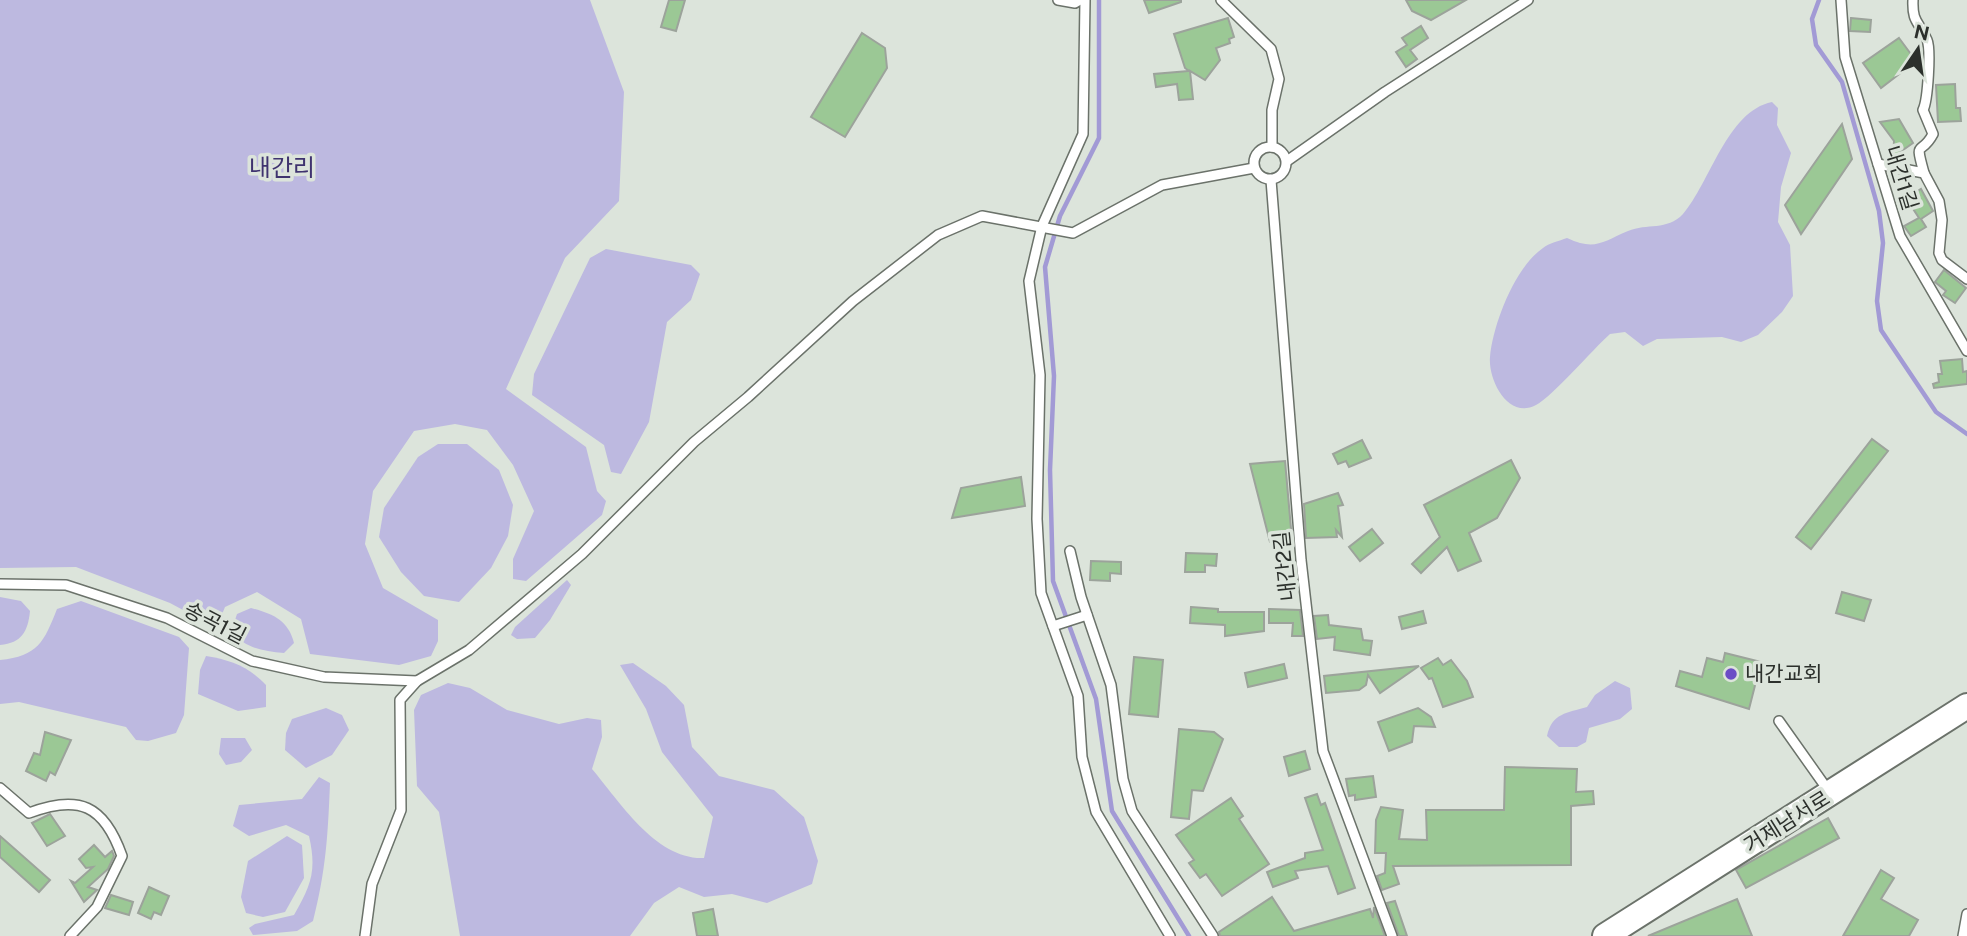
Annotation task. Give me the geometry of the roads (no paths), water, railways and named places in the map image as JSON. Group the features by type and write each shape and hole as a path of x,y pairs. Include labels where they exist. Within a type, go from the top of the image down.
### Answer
{"main road":[{"name":"거제남서로","path":"1605,936 1967,706"}],"lane":[{"path":"1058,0 1075,3 1080,0"},
{"path":"1085,0 1083,134 1042,226 1029,281 1040,375 1037,519 1041,593 1078,695 1082,757 1096,812 1170,936"},
{"path":"1221,0 1271,50 1279,79 1272,110 1272,146"},
{"path":"365,936 372,884 401,810 400,700 417,681 469,650 582,554 694,442 748,397 853,301 938,235 982,216 1073,233 1162,186 1254,168 1271,180 1282,173 1287,161 1385,92 1528,0"},
{"name":"내간1길","path":"1841,0 1845,57 1900,236 1967,352"},
{"path":"1913,0 1912,16 1929,48 1927,61 1930,91 1923,110 1933,134 1919,146 1918,152 1924,173 1939,201 1942,220 1939,253 1942,260 1967,279"},
{"path":"1254,168 1256,155 1265,147 1272,146 1282,151 1287,161"},
{"path":"1878,164 1924,173"},
{"name":"내간2길","path":"1271,180 1301,560 1323,751 1392,936"},
{"path":"1070,551 1087,615 1111,685 1122,779 1132,811 1213,936"},
{"name":"송곡1길","path":"0,584 66,584 167,618 252,661 324,677 417,681"},
{"path":"1053,626 1087,615"},
{"path":"1779,721 1830,794"},
{"path":"0,788 29,813 58,802 94,810 114,832 122,856 96,907 70,936"},
{"path":"1963,936 1967,914"}],"waterway":[{"path":"1099,0 1099,138 1060,216 1045,267 1054,376 1050,470 1053,581 1096,699 1112,811 1189,936"},
{"path":"1819,0 1812,19 1816,45 1842,82 1879,211 1883,243 1877,301 1881,330 1936,412 1967,434"}],"place":[{"name":"내간교회","path":"1731,674"}],"district":[{"name":"내간리","path":"282,168"}]}
